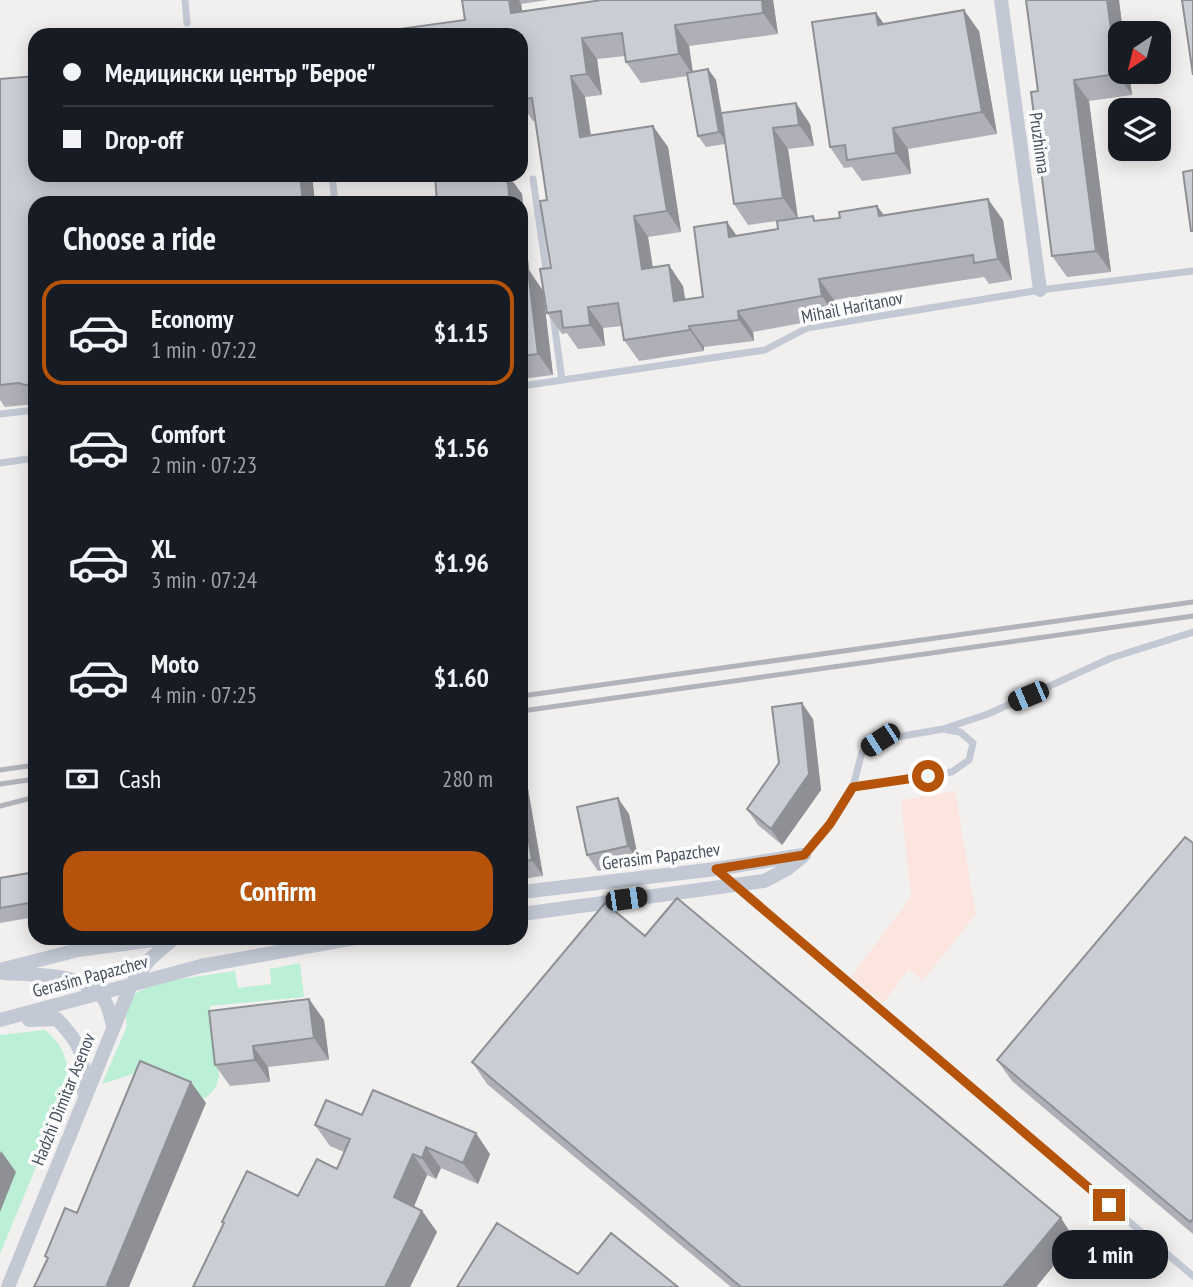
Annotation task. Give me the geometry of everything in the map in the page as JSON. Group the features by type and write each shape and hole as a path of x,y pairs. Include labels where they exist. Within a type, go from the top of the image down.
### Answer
{"street":[{"name":"Pruzhinna","path":"1001,0 1040,290"},
{"name":"Gerasim Papazchev","path":"528,891 716,869 804,855"},
{"name":"Gerasim Papazchev","path":"528,913 764,881 787,869 804,855"},
{"name":"Gerasim Papazchev","path":"0,971 78,950 117,945"},
{"name":"Hadzhi Dimitar Asenov","path":"8,1287 131,985 164,945"},
{"name":"Gerasim Papazchev","path":"0,1020 201,966 316,945"},
{"path":"0,971 76,981 93,988 108,1006 113,1025"},
{"path":"0,1020 57,1019 76,1039 83,1060 84,1098"}],"lane":[{"path":"185,0 187,23"},
{"path":"533,179 548,286"},
{"name":"Mihail Haritanov","path":"528,385 765,350 807,328 1040,290 1193,271"},
{"path":"550,300 562,380"},
{"path":"0,414 28,411"},
{"path":"0,463 28,459"},
{"name":"Gerasim Papazchev","path":"804,855 830,824 853,787 862,752 880,740 943,729 988,714 1111,658 1193,632"},
{"path":"853,787 952,772 969,760 973,743 960,732 943,729"},
{"path":"716,869 1193,1276"}],"shaded area":[{"path":"955,791 976,914 923,980 909,969 883,1003 851,977 911,897 901,800"}],"green space":[{"path":"300,963 304,997 210,1006 219,1076 214,1089 203,1099 139,1072 102,1084 127,1026 125,1009 135,994 153,983 235,971 238,988 271,984 270,969"},
{"path":"45,1030 57,1042 64,1056 69,1087 0,1254 0,1035"}],"building":[{"path":"462,0 509,0 511,13 602,0 762,0 763,13 675,25 679,54 626,62 622,33 582,38 587,74 571,76 580,137 653,126 667,211 634,216 642,269 669,265 674,301 703,297 694,227 727,222 729,237 778,229 777,221 813,216 814,221 840,218 839,212 877,206 879,216 988,199 998,259 974,263 973,255 819,279 822,296 738,311 739,320 689,326 690,330 624,340 618,303 588,307 590,325 563,328 561,311 547,313 540,269 551,268 540,201 547,200 532,98 528,98 528,28 407,28 465,20"},
{"path":"1026,0 1107,0 1110,21 1108,75 1074,80 1096,251 1052,256 1031,92 1038,91"},
{"path":"1182,0 1193,0 1193,75"},
{"path":"964,10 982,112 893,128 896,153 847,160 845,145 830,147 812,22 876,13 878,25"},
{"path":"708,69 719,132 698,136 687,73"},
{"path":"28,77 28,182 301,182 302,196 28,196 28,385 0,385 0,79"},
{"path":"796,103 799,125 773,128 783,198 734,204 721,113"},
{"path":"1193,170 1193,231 1191,231 1183,172"},
{"path":"436,182 508,182 509,196 436,196"},
{"path":"528,270 538,354 528,355"},
{"path":"802,703 809,774 771,829 747,809 779,763 772,707"},
{"path":"618,798 628,846 587,855 577,807"},
{"path":"528,836 532,860 528,860"},
{"path":"1185,837 1193,843 1193,1219 1190,1222 997,1060"},
{"path":"28,873 28,903 0,908 0,878"},
{"path":"677,898 1061,1218 1003,1287 741,1287 472,1062 605,903 645,936"},
{"path":"309,999 314,1038 253,1046 255,1060 215,1065 209,1011"},
{"path":"140,1061 191,1082 106,1287 34,1287 48,1258 45,1256 65,1208 77,1213"},
{"path":"373,1090 476,1133 463,1163 426,1147 422,1158 413,1154 394,1197 422,1211 385,1287 193,1287 247,1171 298,1196 317,1159 337,1169 350,1139 315,1125 326,1100 362,1115"},
{"path":"497,1223 578,1274 611,1233 678,1287 457,1287"}],"railway":[{"path":"528,695 1193,602"},
{"path":"528,710 1193,616"},
{"path":"0,770 28,766"},
{"path":"0,784 28,780"},
{"path":"0,806 28,799"}],"route":[{"path":"928,776 853,787 830,824 804,855 716,869 1109,1205"}]}
